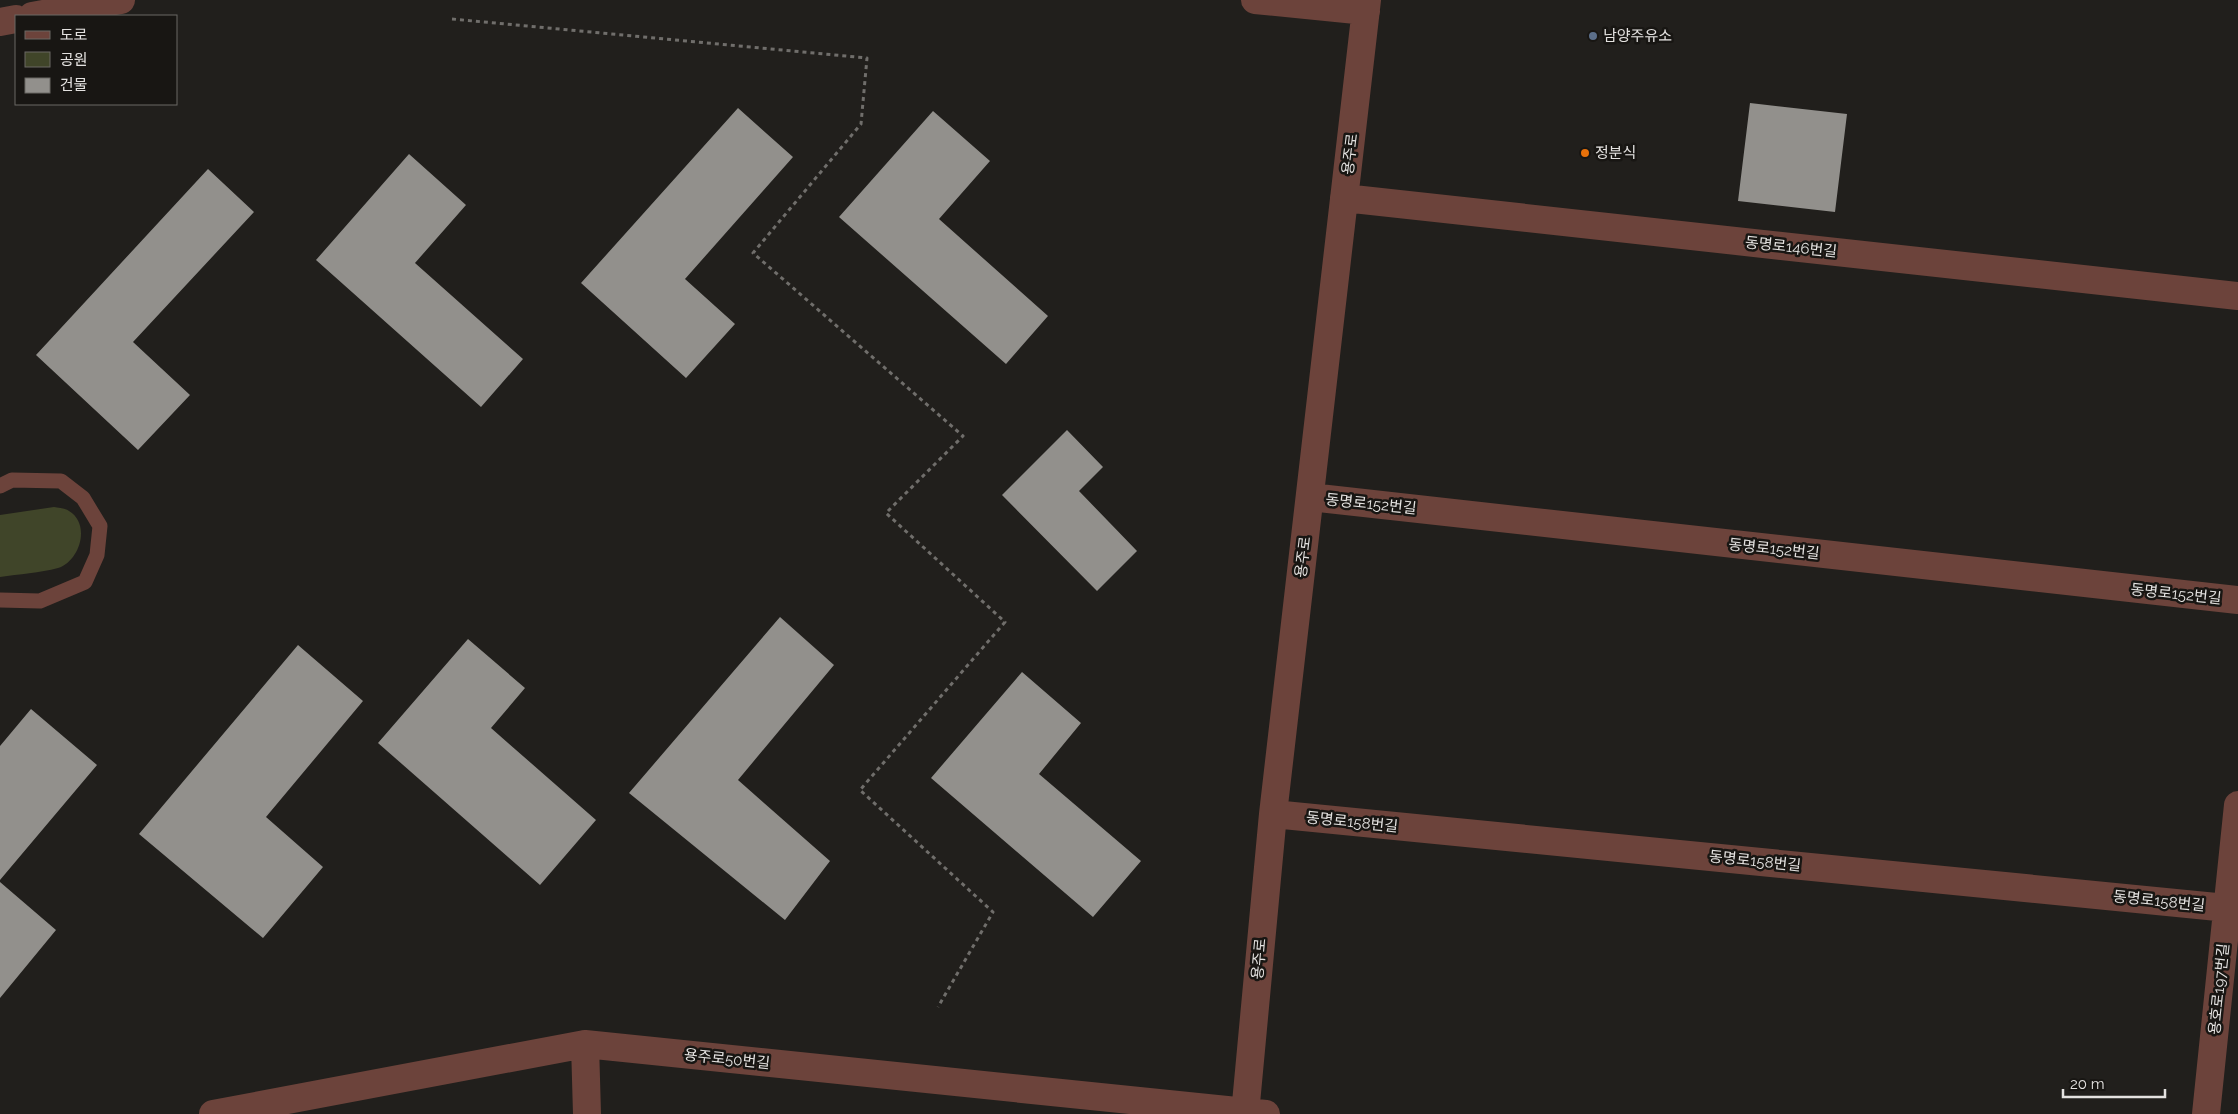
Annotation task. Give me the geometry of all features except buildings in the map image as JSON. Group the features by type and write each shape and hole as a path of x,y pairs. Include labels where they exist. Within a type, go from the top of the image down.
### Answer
{"street":[{"path":"38,15 121,0"},
{"path":"1255,0 1366,6"},
{"name":"용주로","path":"1252,1113 1273,814 1366,6"},
{"path":"0,22 15,19"},
{"name":"동명로146번길","path":"1344,198 2238,296"},
{"name":"동명로152번길","path":"1310,497 2238,600"},
{"name":"용호로197번길","path":"2206,1114 2233,908 2238,805"},
{"name":"동명로158번길","path":"1273,814 2233,908"},
{"path":"585,1044 587,1114"},
{"name":"용주로50번길","path":"213,1114 585,1044 1252,1113"}],"lane":[{"path":"0,486 12,480 61,481 83,498 100,526 97,555 84,582 40,601 0,600"}],"path":[{"path":"452,19 867,58 860,124 752,253 963,436 886,513 1005,622 860,790 993,912 938,1007"}],"green space":[{"path":"54,507 69,511 80,524 80,542 72,558 58,568 0,577 0,515"}],"place":[{"name":"남양주유소","path":"1593,36"},
{"name":"정분식","path":"1585,153"}]}
